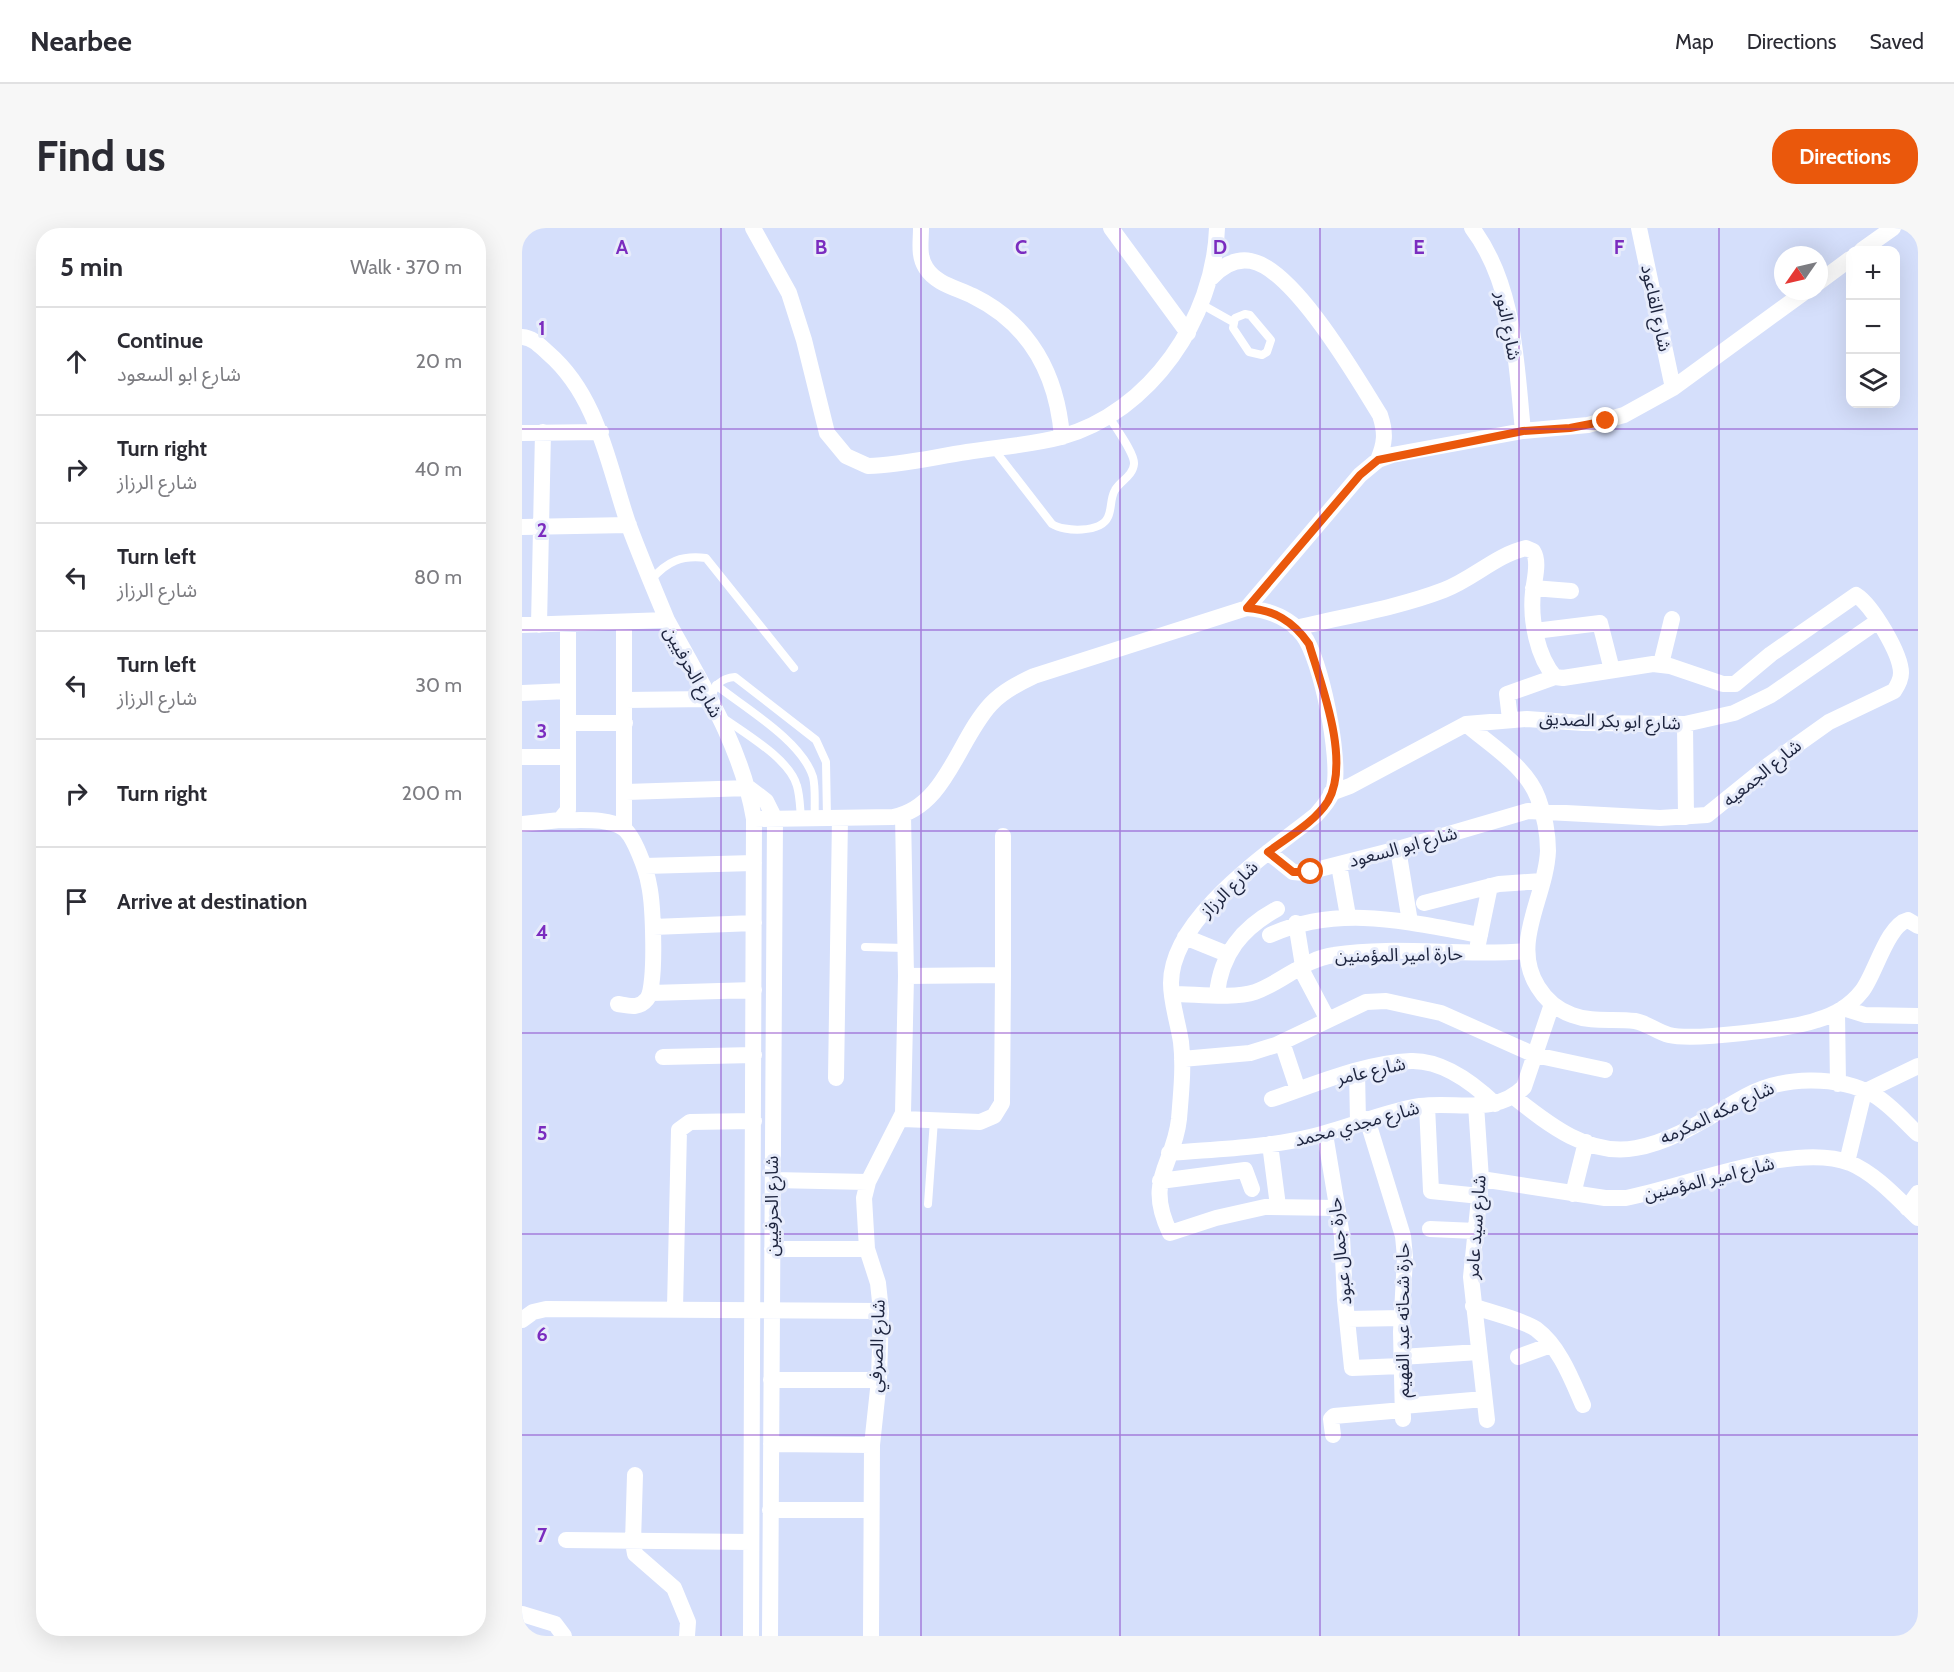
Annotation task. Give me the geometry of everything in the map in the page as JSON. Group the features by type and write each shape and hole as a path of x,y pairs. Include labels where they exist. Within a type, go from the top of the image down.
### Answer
{"street":[{"path":"753,228 789,293 804,340 827,433 846,456 868,466 1062,437 1107,415 1147,385 1169,361 1188,333 1211,278 1217,228"},
{"path":"921,228 921,259 931,275 994,308 1014,323 1031,342 1054,386 1060,410 1062,437"},
{"path":"1111,228 1188,333"},
{"name":"شارع النور","path":"1472,228 1493,263 1503,291 1515,350 1523,431"},
{"name":"شارع القاعود","path":"1639,228 1673,388"},
{"path":"1868,246 1893,228"},
{"path":"1211,278 1221,267 1236,261 1252,261 1266,267 1300,297 1380,415 1385,430 1384,446 1378,460 1360,475 1247,608"},
{"path":"1828,276 1846,263"},
{"path":"1378,460 1523,431 1570,428 1606,421 1641,407 1673,388 1794,300"},
{"path":"522,337 531,338 552,356 571,378 601,432 629,525 667,620"},
{"path":"539,625 543,432"},
{"path":"522,433 601,432"},
{"path":"522,526 629,525"},
{"path":"1296,628 1425,597 1451,587 1485,566 1526,548 1533,551 1536,557 1533,588 1534,631 1545,662 1555,677"},
{"path":"1533,588 1571,591"},
{"path":"1510,719 1507,694 1555,677 1563,678 1661,664 1729,685 1739,682 1771,654 1853,596 1859,596 1878,621"},
{"path":"754,819 903,815 923,804 943,778 973,728 991,704 1020,683 1247,608 1273,613 1296,628 1309,644 1330,718 1335,747 1331,793"},
{"path":"1661,664 1672,619"},
{"name":"شارع الحرفيين","path":"522,625 667,620 715,699 749,788 754,819 751,1636"},
{"name":"شارع ابو بكر الصديق","path":"1331,793 1359,781 1466,724 1510,719 1685,724 1704,722 1753,706 1878,621"},
{"name":"شارع الجمعيه","path":"1542,810 1617,816 1686,818 1707,814 1716,809 1770,764 1829,722 1894,691 1899,684 1900,667 1878,621"},
{"path":"624,622 626,792 624,828"},
{"path":"1534,631 1600,623 1612,670"},
{"path":"560,820 568,810 568,624"},
{"path":"522,693 568,691"},
{"path":"625,700 715,699"},
{"path":"568,723 625,723"},
{"path":"1466,724 1528,778 1542,810 1548,852 1526,951 1533,980 1552,1004 1581,1018 1639,1021 1668,1035 1695,1037 1803,1024 1840,1010 1864,989 1900,923 1908,920 1918,926"},
{"path":"1685,724 1686,818"},
{"path":"522,757 568,757"},
{"path":"626,792 749,788"},
{"name":"شارع الحرفيين","path":"749,788 766,801 775,819 770,1636"},
{"name":"شارع الرزاز","path":"1278,1206 1216,1218 1170,1233 1160,1199 1160,1181 1179,1123 1182,1059 1171,981 1185,937 1203,912 1237,877 1316,815 1331,793"},
{"name":"شارع ابو السعود","path":"1268,852 1293,872 1300,873 1398,849 1502,817 1542,810"},
{"path":"903,815 906,976 902,1119 980,1122 994,1116 1002,1103 1003,836"},
{"path":"821,818 836,1078"},
{"path":"522,824 560,820 611,823 624,828 633,840 650,885 653,927 651,993 643,1004 634,1007 618,1004"},
{"path":"1398,849 1410,922"},
{"path":"644,866 754,863"},
{"path":"1339,865 1348,916"},
{"path":"1424,903 1490,886 1542,881"},
{"path":"1476,954 1490,886"},
{"path":"1217,994 1220,974 1227,954 1248,928 1277,909"},
{"path":"1270,935 1296,923 1348,916 1410,922 1480,935"},
{"path":"653,927 754,923"},
{"path":"1296,923 1301,967 1328,1020"},
{"path":"1185,937 1227,954"},
{"name":"حارة امير المؤمنين","path":"1173,993 1253,992 1323,957 1342,954 1476,954 1526,951"},
{"path":"906,976 1003,975"},
{"path":"651,993 754,990"},
{"path":"1182,1059 1250,1053 1282,1042 1366,1002 1386,1001 1441,1013 1535,1055 1605,1070"},
{"path":"1514,1097 1524,1087 1552,1004"},
{"path":"1840,1010 1865,1015 1918,1016"},
{"path":"1838,1084 1840,1010"},
{"path":"1282,1042 1298,1090"},
{"path":"663,1057 754,1055"},
{"name":"شارع عامر","path":"1272,1099 1357,1071 1412,1061 1449,1070 1470,1082 1495,1104"},
{"path":"1847,1162 1864,1092 1918,1066"},
{"name":"حارة شحاته عبد الفهيم","path":"1357,1071 1362,1121 1403,1236 1405,1257 1401,1362 1403,1412"},
{"name":"شارع مكه المكرمه","path":"1514,1097 1548,1124 1586,1142 1603,1147 1635,1149 1666,1139 1749,1094 1777,1084 1811,1080 1838,1084 1864,1092 1894,1110 1918,1134"},
{"name":"شارع مجدي محمد","path":"1169,1153 1270,1144 1325,1134 1362,1121 1427,1106 1495,1104 1514,1097"},
{"name":"شارع سيد عامر","path":"1476,1105 1480,1188 1471,1277 1487,1420"},
{"name":"شارع امير المؤمنين","path":"1427,1106 1431,1191 1480,1188 1626,1198 1792,1159 1816,1157 1847,1162 1869,1174 1912,1213"},
{"name":"شارع الصرفي","path":"870,1636 872,1445 879,1380 881,1311 878,1283 867,1249 864,1218 868,1182 883,1149 902,1119"},
{"path":"675,1308 679,1130 690,1122 754,1121"},
{"name":"حارة جمال عبود","path":"1325,1134 1342,1236 1353,1369 1401,1362"},
{"path":"1573,1194 1586,1142"},
{"path":"1270,1144 1278,1206 1337,1208"},
{"path":"1160,1181 1245,1170 1252,1189"},
{"path":"773,1180 868,1182"},
{"path":"1912,1213 1918,1193"},
{"path":"1430,1229 1476,1231"},
{"path":"772,1249 867,1249"},
{"path":"1473,1306 1535,1329 1551,1346 1568,1371 1583,1405"},
{"path":"522,1320 533,1312 546,1308 881,1311"},
{"path":"1347,1318 1402,1318"},
{"path":"1518,1357 1551,1346"},
{"path":"1401,1362 1479,1352"},
{"path":"771,1380 879,1380"},
{"path":"1333,1435 1331,1419 1334,1416 1403,1412 1484,1399"},
{"path":"771,1444 872,1445"},
{"path":"634,1475 633,1542 635,1554 674,1588 688,1622 687,1636"},
{"path":"770,1510 871,1510"},
{"path":"566,1540 751,1542"},
{"path":"751,1575 770,1575"},
{"path":"522,1614 555,1624 564,1636"}],"lane":[{"path":"1201,304 1233,322 1236,333 1249,352 1255,355 1267,352 1271,340 1250,315 1240,315 1233,322"},
{"path":"993,448 1052,524 1063,529 1096,527 1108,518 1113,493 1131,473 1134,465 1132,456 1107,415"},
{"path":"651,581 661,568 675,560 690,556 706,558 794,668"},
{"path":"715,699 728,678 735,677 816,740 826,762 821,818"},
{"path":"715,699 775,756 791,774 821,818"},
{"path":"715,699 791,744 804,758 814,780 821,818"},
{"path":"865,946 905,948"},
{"path":"928,1204 934,1120"}],"route":[{"path":"1311,872 1293,872 1268,852 1316,815 1327,802 1334,788 1335,747 1330,718 1309,644 1303,635 1286,619 1260,609 1247,608 1360,475 1378,460 1392,455 1523,431 1570,428 1606,421"}]}
